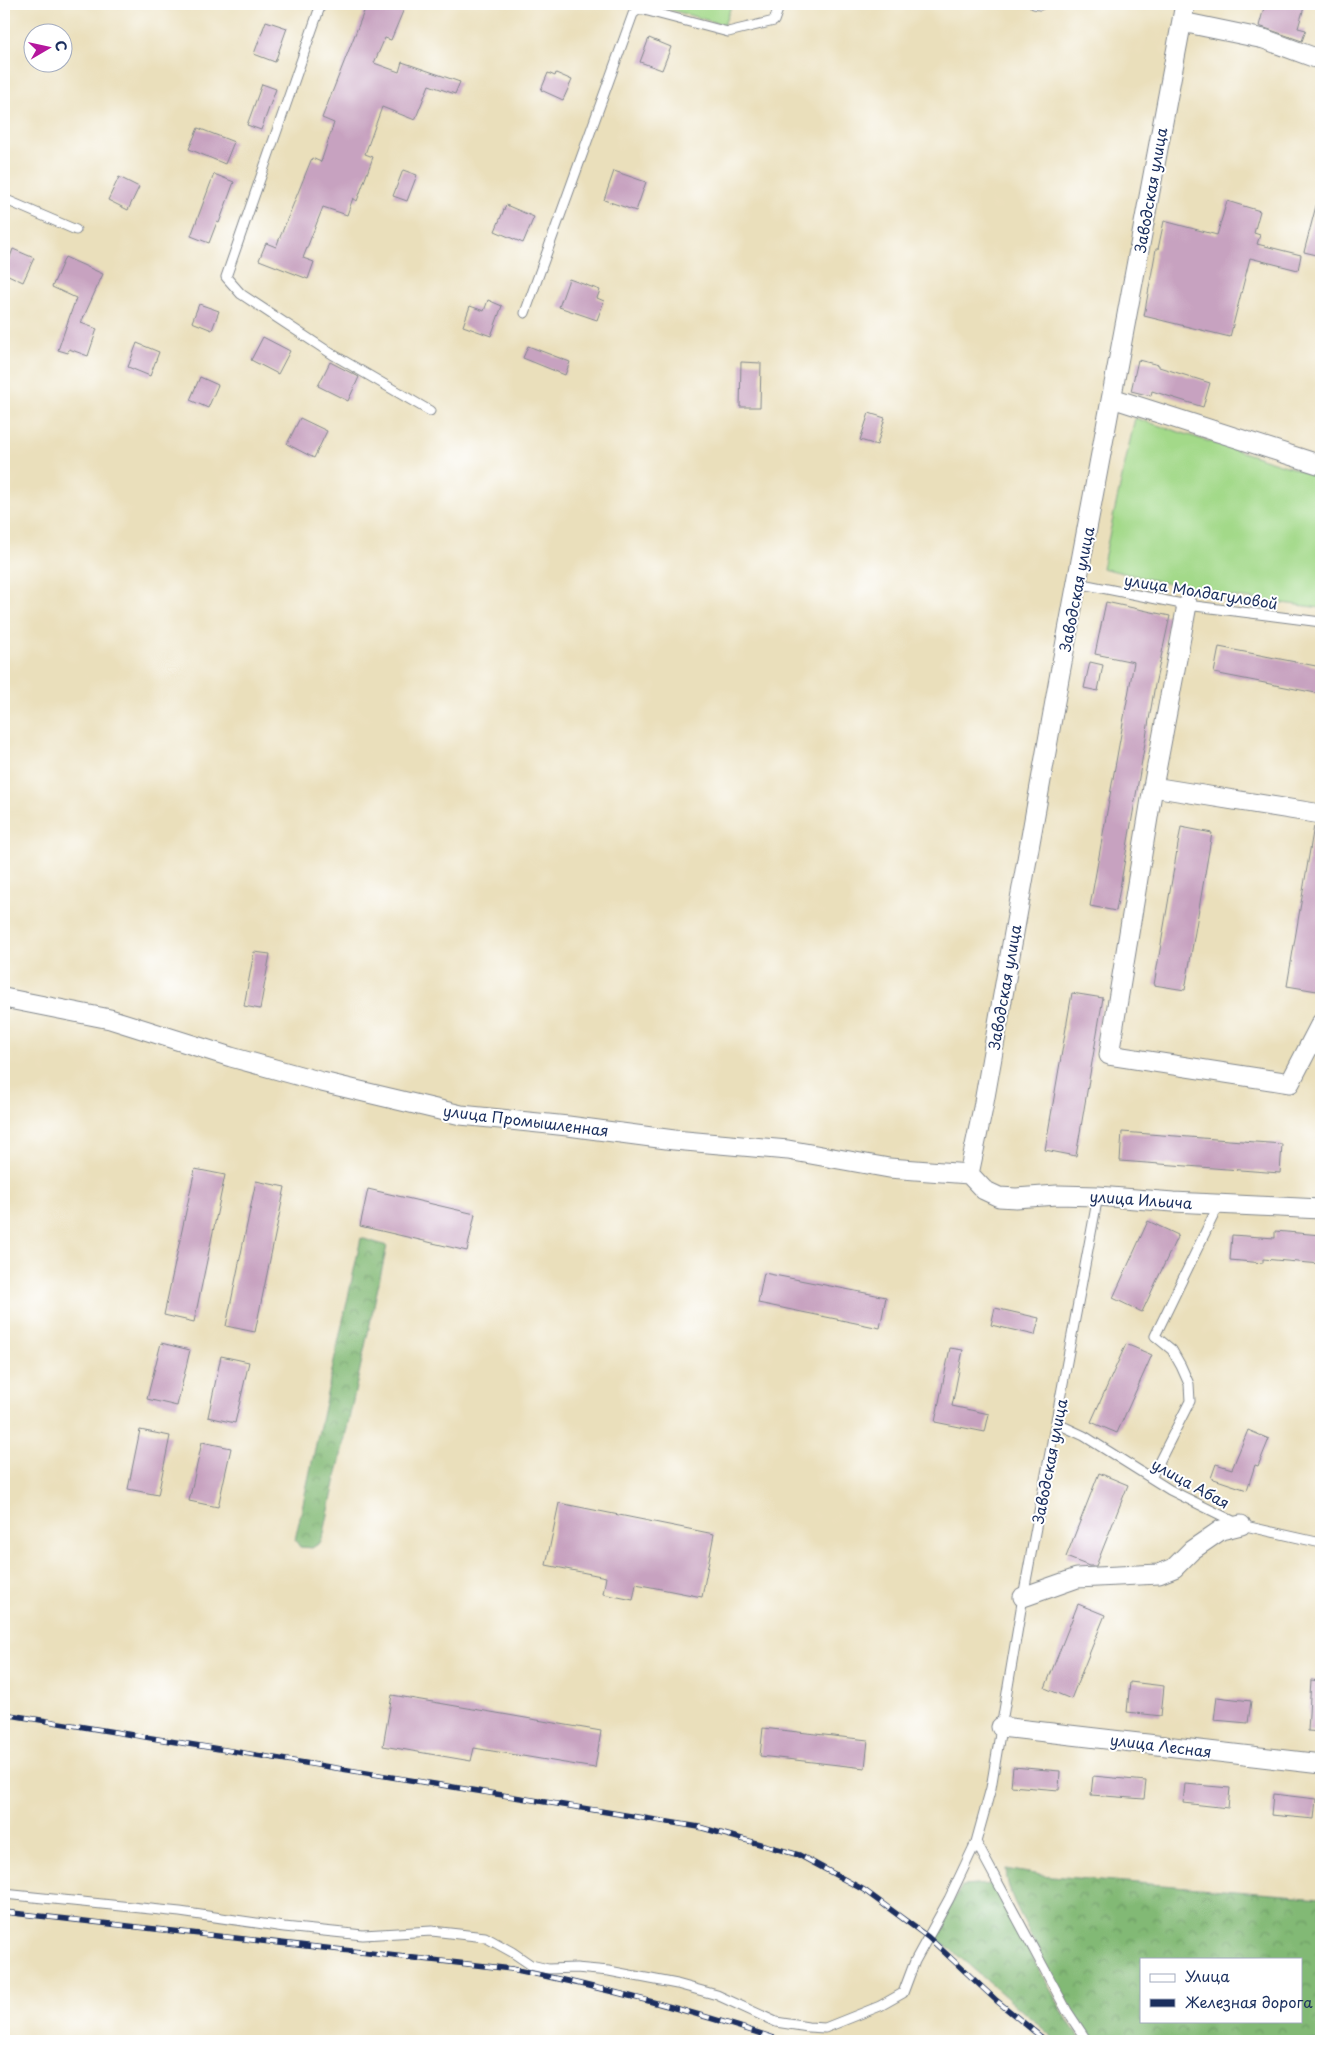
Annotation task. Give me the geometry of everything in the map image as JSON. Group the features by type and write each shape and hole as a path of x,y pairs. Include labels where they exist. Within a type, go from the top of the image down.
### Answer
{"street":[{"path":"1184,13 1321,60"},
{"name":"Заводская улица","path":"969,1174 983,1108 1077,583 1184,13"},
{"path":"1112,398 1321,466"},
{"path":"1187,605 1153,787 1109,1055 1290,1084 1321,1023"},
{"path":"1153,787 1321,814"},
{"name":"улица Промышленная","path":"4,998 110,1019 232,1057 322,1082 462,1115 674,1140 788,1150 889,1168 969,1174"},
{"name":"улица Ильича","path":"969,1174 984,1190 999,1197 1098,1196 1321,1209"},
{"path":"1023,1597 1077,1578 1159,1574 1174,1568 1192,1550 1221,1530 1241,1525"},
{"name":"улица Лесная","path":"1001,1727 1321,1764"}],"lane":[{"path":"321,4 226,277 241,294 332,354 430,411"},
{"path":"525,313 633,14 638,10 644,10 728,32 774,21 780,4"},
{"path":"4,199 76,230"},
{"name":"улица Молдагуловой","path":"1077,583 1187,605 1321,622"},
{"name":"Заводская улица","path":"4,1894 180,1912 284,1927 363,1935 432,1931 485,1937 531,1965 548,1969 576,1968 609,1971 677,1984 717,1996 776,2022 808,2027 825,2028 880,2006 903,1993 915,1961 949,1899 976,1842 991,1788 1023,1597 1098,1196"},
{"path":"1151,1478 1190,1401 1189,1384 1181,1366 1172,1350 1155,1336 1219,1204"},
{"name":"улица Абая","path":"1056,1423 1084,1436 1170,1490 1241,1525 1321,1543"},
{"path":"976,1842 1067,2012 1087,2041"}],"green space":[{"path":"650,4 732,4 724,25"},
{"path":"1135,418 1321,477 1321,608 1212,594 1102,568"},
{"path":"361,1238 387,1246 324,1533 320,1543 312,1548 300,1547 295,1540"},
{"path":"1006,1869 1040,1875 1321,1898 1321,2041 1093,2041 1065,1998 1040,1953 1010,1890"},
{"path":"992,1884 1065,2016 1081,2041 1057,2041 934,1935 962,1886"}],"building":[{"path":"367,4 406,4 391,40 385,38 374,63 399,72 402,62 460,82 455,94 429,85 415,120 382,107 365,154 373,157 357,201 353,198 347,215 323,207 303,258 314,262 308,279 259,260 266,243 276,247 312,158 321,162 334,123 322,118"},
{"path":"1265,4 1305,4 1298,28 1306,30 1302,41 1259,26"},
{"path":"266,21 287,28 275,62 254,54"},
{"path":"649,38 671,47 662,70 640,62"},
{"path":"548,73 555,76 556,73 572,80 563,100 541,90"},
{"path":"262,84 276,89 261,130 247,125"},
{"path":"198,128 234,142 225,164 189,149"},
{"path":"403,170 417,175 407,201 393,196"},
{"path":"614,171 646,182 636,211 604,200"},
{"path":"214,174 234,182 219,223 217,222 209,243 191,236"},
{"path":"119,177 139,187 128,210 108,200"},
{"path":"1227,201 1260,211 1254,233 1260,235 1257,244 1301,255 1298,270 1250,258 1230,337 1144,316 1156,249 1158,249 1164,221 1217,235"},
{"path":"1317,202 1321,203 1321,256 1304,252"},
{"path":"506,205 534,217 523,243 495,231"},
{"path":"13,249 34,258 23,282 4,273"},
{"path":"65,257 103,274 81,323 97,329 88,356 69,349 68,353 58,350 76,298 52,287"},
{"path":"569,279 600,290 597,298 604,301 597,320 559,307"},
{"path":"488,300 502,306 491,336 463,326 470,306 484,311"},
{"path":"199,304 219,311 212,330 192,322"},
{"path":"263,337 290,351 278,374 251,360"},
{"path":"137,343 159,352 150,376 128,367"},
{"path":"528,346 570,362 565,375 523,358"},
{"path":"1138,360 1159,365 1159,367 1210,383 1203,407 1152,391 1151,396 1131,391"},
{"path":"330,362 359,377 348,401 318,386"},
{"path":"741,362 761,363 760,407 740,407"},
{"path":"200,377 218,385 208,408 190,400"},
{"path":"869,413 885,418 877,445 860,440"},
{"path":"300,418 327,431 314,458 287,444"},
{"path":"1106,602 1170,616 1155,685 1116,911 1090,906 1134,662 1095,654"},
{"path":"1219,647 1321,667 1321,694 1214,673"},
{"path":"1090,662 1103,665 1098,691 1084,688"},
{"path":"1314,826 1321,827 1321,969 1317,991 1287,986"},
{"path":"1181,827 1212,833 1185,990 1154,985"},
{"path":"254,952 270,954 260,1009 244,1006"},
{"path":"1072,993 1103,998 1076,1156 1045,1150"},
{"path":"1122,1132 1282,1144 1280,1173 1120,1161"},
{"path":"195,1169 225,1175 194,1322 164,1315"},
{"path":"256,1181 285,1187 255,1332 226,1326"},
{"path":"368,1189 475,1214 467,1251 360,1226"},
{"path":"1148,1221 1178,1235 1142,1312 1113,1298"},
{"path":"1275,1231 1321,1235 1321,1264 1263,1259 1263,1263 1230,1260 1232,1235 1275,1238"},
{"path":"764,1273 886,1297 880,1328 758,1303"},
{"path":"995,1308 1039,1318 1035,1335 991,1325"},
{"path":"161,1343 190,1350 177,1406 147,1399"},
{"path":"1126,1344 1152,1355 1117,1433 1091,1422"},
{"path":"950,1348 963,1350 952,1406 989,1414 985,1432 935,1422"},
{"path":"221,1356 249,1362 235,1423 208,1417"},
{"path":"140,1430 170,1436 158,1495 128,1489"},
{"path":"1248,1430 1269,1439 1258,1466 1255,1465 1247,1490 1211,1478 1216,1464 1232,1469"},
{"path":"202,1442 231,1448 218,1507 189,1501"},
{"path":"1099,1473 1128,1485 1096,1566 1089,1566 1066,1557"},
{"path":"559,1503 714,1534 702,1597 636,1584 633,1600 603,1594 606,1577 546,1565"},
{"path":"1078,1604 1105,1615 1071,1699 1045,1688"},
{"path":"1311,1680 1321,1681 1321,1732 1308,1731"},
{"path":"1130,1682 1164,1686 1161,1716 1127,1712"},
{"path":"392,1695 601,1731 595,1768 474,1748 471,1761 383,1746"},
{"path":"1217,1697 1251,1701 1248,1723 1214,1720"},
{"path":"763,1728 868,1740 865,1768 760,1756"},
{"path":"1013,1767 1060,1771 1059,1790 1011,1786"},
{"path":"1093,1776 1146,1781 1144,1799 1091,1795"},
{"path":"1185,1784 1230,1788 1228,1808 1183,1803"},
{"path":"1273,1794 1316,1799 1314,1819 1271,1815"}],"railway":[{"path":"4,1714 699,1827 799,1855 864,1890 928,1937 997,2001 1046,2041"},
{"path":"4,1912 512,1969 649,2001 783,2041"}]}
